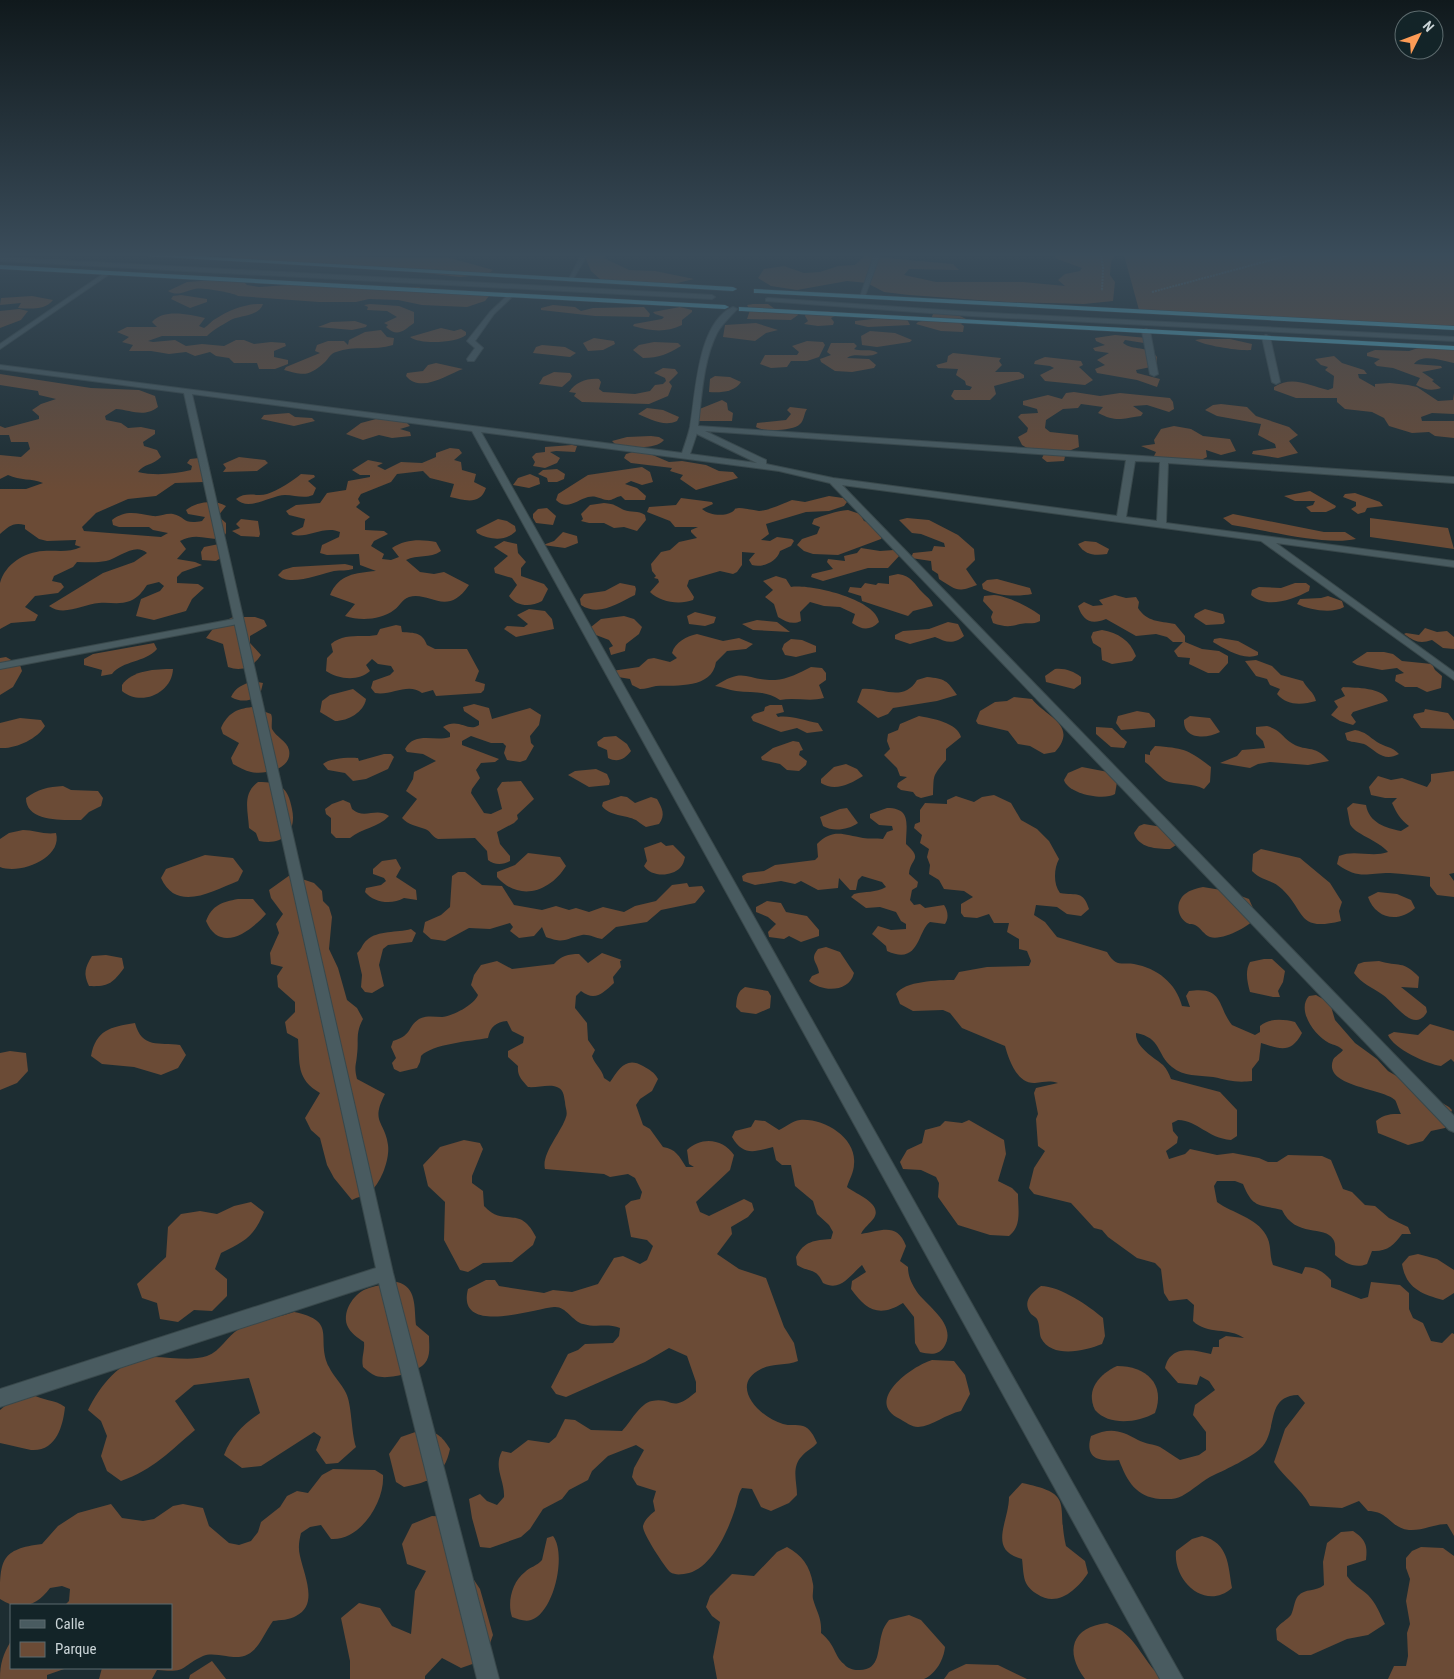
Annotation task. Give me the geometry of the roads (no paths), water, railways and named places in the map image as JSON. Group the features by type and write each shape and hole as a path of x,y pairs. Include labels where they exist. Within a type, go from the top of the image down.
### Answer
{"highway":[{"path":"1193,333 1454,348"}],"street":[{"path":"0,347 20,333"},
{"path":"471,359 478,348 472,341 478,333"},
{"path":"685,457 694,428 699,381 713,333"},
{"path":"1146,333 1154,374"},
{"path":"1345,333 1454,339"},
{"path":"1266,337 1276,382"},
{"path":"0,367 779,468 833,482 1454,564"},
{"path":"188,392 385,1273 488,1679"},
{"path":"694,428 1454,480"},
{"path":"694,428 779,468"},
{"path":"476,430 1172,1679"},
{"path":"1121,519 1131,458"},
{"path":"1161,524 1164,460"},
{"path":"833,482 1454,1126"},
{"path":"1262,538 1454,677"},
{"path":"0,666 239,621"},
{"path":"0,1398 385,1273"}]}
